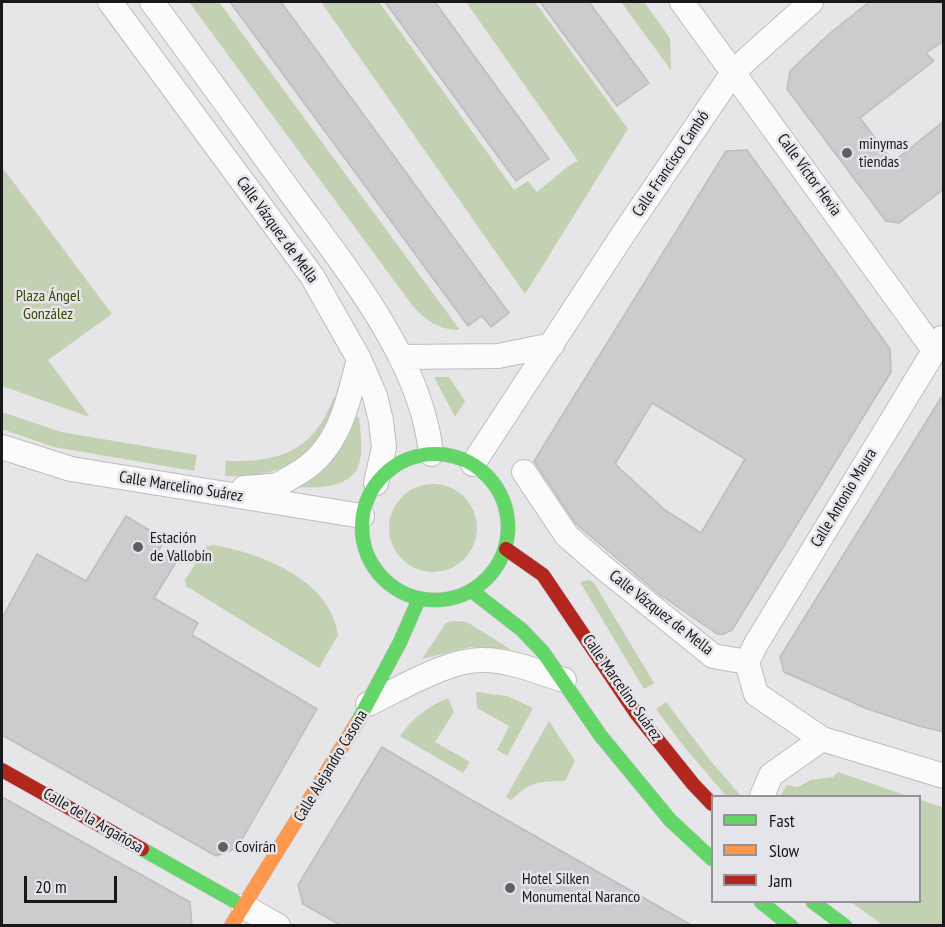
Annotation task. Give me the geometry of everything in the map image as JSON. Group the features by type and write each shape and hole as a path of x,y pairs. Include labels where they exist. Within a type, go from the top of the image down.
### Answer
{"main road":[{"path":"431,454 452,456 473,464 488,476 500,492 507,510 509,529 506,549 498,566 486,580 471,591 455,598 437,601 419,599 398,591 381,578 369,559 362,538 362,516 367,499 376,483 391,468 410,458 431,454"},
{"name":"Calle Marcelino Suárez","path":"506,549 543,575 636,713 711,803"},
{"path":"471,591 522,630 543,652 600,735 670,820 711,858"},
{"name":"Calle Alejandro Casona","path":"237,916 368,704 404,635 419,599"},
{"name":"Calle de la Argañosa","path":"2,770 237,916"},
{"path":"762,903 791,926"},
{"path":"814,903 845,926"}],"street":[{"name":"Calle Vázquez de Mella","path":"110,2 312,276 359,359 375,396 381,420 384,447 376,483"},
{"name":"Calle Vázquez de Mella","path":"152,2 380,318 402,357 426,416 431,454"},
{"name":"Calle Víctor Hevia","path":"682,2 939,342"},
{"name":"Calle Francisco Cambó","path":"473,464 624,233 734,71 811,2"},
{"name":"Calle Antonio Maura","path":"747,662 939,342"},
{"path":"402,357 498,356 552,345"},
{"path":"206,491 277,485 309,466 333,440 344,417 359,359"},
{"name":"Calle Marcelino Suárez","path":"2,447 71,469 362,516"},
{"name":"Calle Vázquez de Mella","path":"524,472 567,536 604,568 712,656 747,662"},
{"path":"368,704 455,663 483,660 513,665 564,680"},
{"path":"747,662 756,694 822,739 944,776"},
{"path":"762,795 771,775 822,739"},
{"name":"Calle de la Argañosa","path":"237,916 278,926"}],"green space":[{"path":"189,2 219,2 460,330 452,330 433,323 412,305"},
{"path":"321,2 379,2 514,190 528,181 537,192 571,164 578,161 466,2 535,2 628,129 525,294"},
{"path":"621,2 644,2 670,38 671,70"},
{"name":"Plaza Ángel González","path":"2,167 112,314 48,360 90,417 2,386"},
{"path":"434,377 449,377 465,401 455,417"},
{"path":"334,397 338,398 329,425 320,439 298,460 271,472 225,476 226,461 246,461 279,456 305,442 326,416"},
{"path":"2,412 61,432 197,455 194,471 54,447 2,429"},
{"path":"356,417 359,417 361,447 359,464 355,472 349,478 334,485 299,487 334,457 346,439"},
{"path":"424,484 442,484 458,491 470,503 477,519 477,537 470,553 458,565 442,572 424,572 408,565 396,553 389,537 389,519 396,503 408,491"},
{"path":"213,545 272,562 308,584 322,599 333,616 338,635 319,668 186,586 185,580 207,546"},
{"path":"589,580 594,583 654,683 644,689 580,582"},
{"path":"467,622 510,649 470,647 422,659 446,623"},
{"path":"476,692 507,696 533,708 507,756 497,750 509,726 477,708"},
{"path":"448,698 454,712 435,742 470,762 463,773 400,736 421,714"},
{"path":"666,702 740,795 725,795 656,709"},
{"path":"549,721 575,761 565,781 549,781 530,786 511,800 506,797"},
{"path":"838,772 905,795 781,795 787,785 798,787 811,780 833,777"},
{"path":"921,800 943,807 943,925 883,925 852,903 921,903"}],"building":[{"path":"230,2 281,2 509,313 491,327 482,316 468,326"},
{"path":"385,2 435,2 549,159 516,181"},
{"path":"540,2 589,2 649,83 617,106"},
{"path":"869,2 944,2 944,41 926,53 934,61 860,118 893,162 944,121 944,189 899,223 886,221 787,89 790,71 829,34"},
{"path":"747,150 890,349 891,372 732,630 717,634 659,594 576,524 534,461 726,151","holes":["652,403 745,459 701,533 665,510 615,464"]},
{"path":"944,393 944,732 865,708 784,672 780,657"},
{"path":"126,516 165,540 158,551 176,562 154,598 198,623 192,635 317,709 237,848 216,856 2,735 2,618 37,554 86,581"},
{"path":"382,747 693,926 342,926 303,904 298,885"},
{"path":"2,797 190,902 192,926 2,926"}],"traffic: fast":[{"path":"435,454 463,459 487,475 503,499 508,527 503,555 487,579 463,595 435,600 407,595 383,579 367,555 362,527 367,499 383,475 407,459 435,454"},
{"path":"472,591 522,630 543,652 600,735 670,820 711,858"},
{"path":"358,721 400,642 419,599"},
{"path":"142,849 243,906"},
{"path":"762,903 791,926"},
{"path":"814,903 845,926"}],"traffic: slow":[{"path":"231,926 358,721"}],"traffic: jam":[{"path":"506,549 543,575 636,713 711,803"},
{"path":"2,770 142,849"}],"place":[{"name":"minymas tiendas","path":"847,153"},
{"name":"Estación de Vallobín","path":"138,547"},
{"name":"Covirán","path":"223,847"},
{"name":"Hotel Silken Monumental Naranco","path":"510,888"}]}
